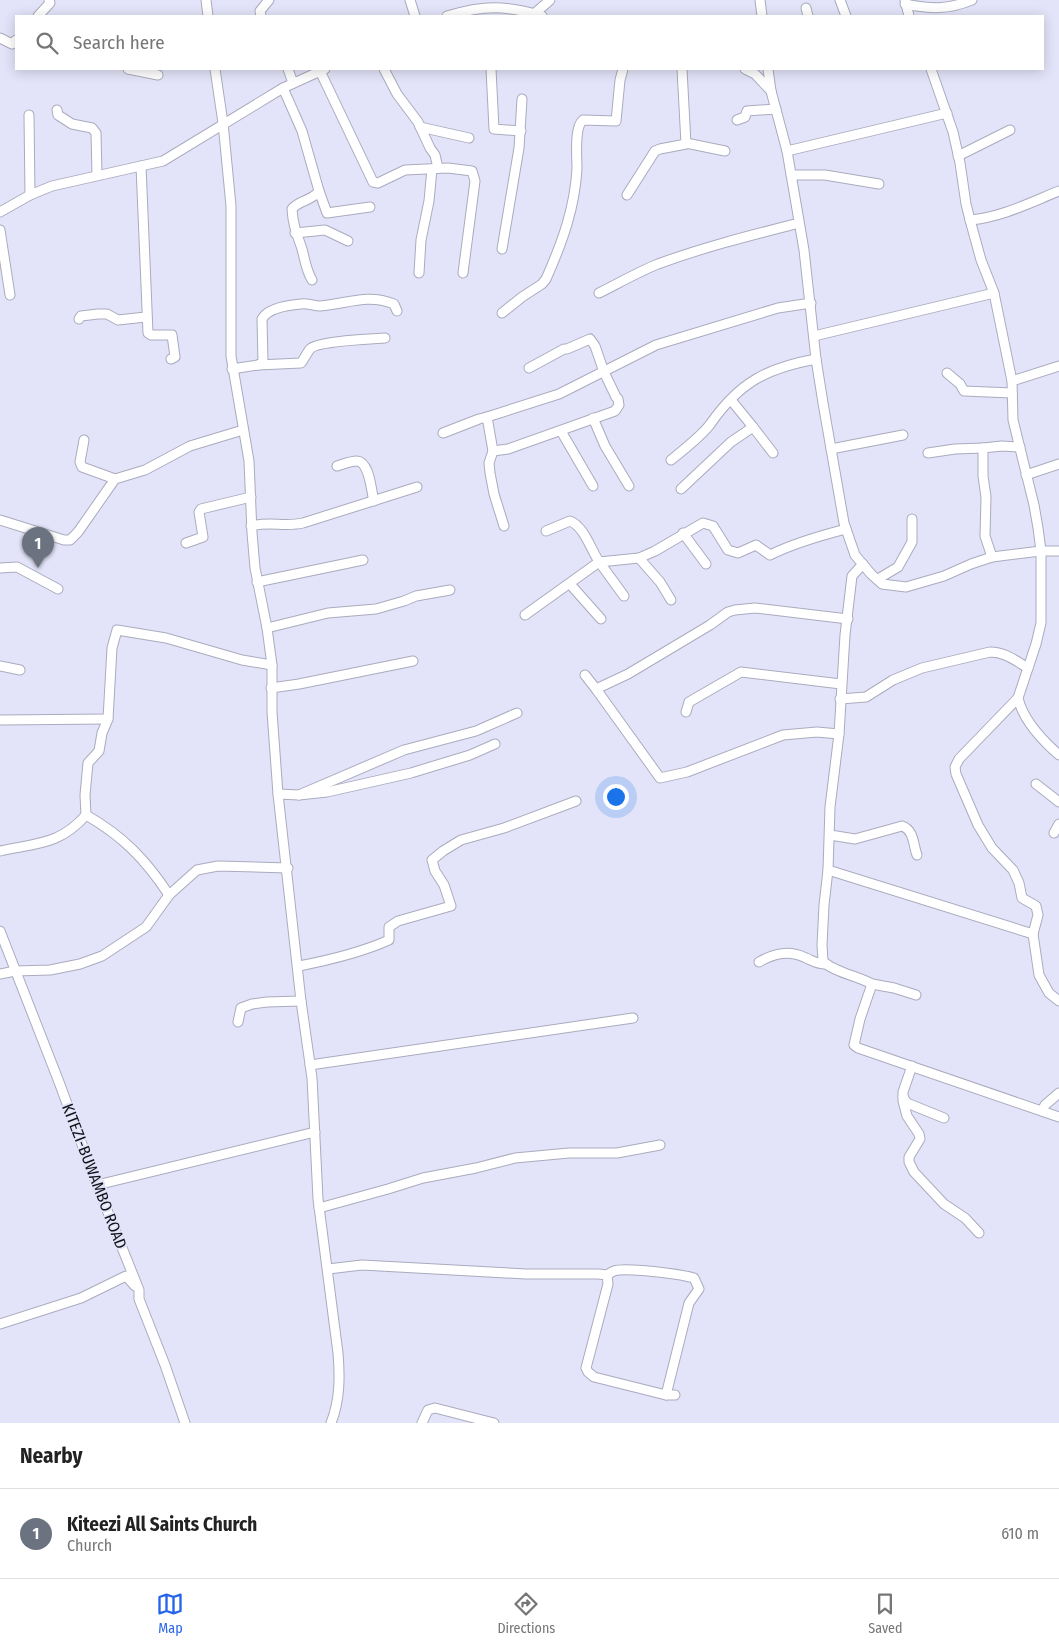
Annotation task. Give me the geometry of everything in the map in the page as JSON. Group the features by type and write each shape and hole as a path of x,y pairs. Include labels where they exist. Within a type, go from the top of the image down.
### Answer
{"street":[{"path":"39,15 50,3 49,0"},
{"path":"206,0 208,15"},
{"path":"261,15 260,11 269,0"},
{"path":"410,0 415,15"},
{"path":"456,15 513,8 538,15 550,0"},
{"path":"760,0 762,15"},
{"path":"840,0 846,15"},
{"path":"905,2 947,12 972,0"},
{"path":"905,2 910,15"},
{"path":"0,38 8,44 12,44 15,41"},
{"path":"133,70 158,75"},
{"path":"216,70 231,206 232,369 249,461 251,526 257,582 267,628 272,665 271,688 278,794 310,1065 319,1208 328,1268 340,1377 338,1399 331,1423"},
{"path":"288,70 293,83"},
{"path":"0,212 30,195 52,186 164,161 223,123 283,88 323,70 373,182 378,182 405,170 448,168 472,172 475,178 463,273"},
{"path":"385,70 397,94 415,117 430,148 435,154 435,168 421,240 419,273"},
{"path":"491,70 494,129 521,131"},
{"path":"502,313 542,284 546,279 572,212 577,171 578,126 583,120 616,121 623,70"},
{"path":"682,70 686,143"},
{"path":"747,70 756,74 771,91"},
{"path":"768,70 771,91 787,151 811,303 816,359 846,529 855,554 870,574 882,584 906,587 992,557 1041,551 1059,551"},
{"path":"931,70 947,113 958,156 966,204 981,260 994,293 1012,381 1013,420 1034,505 1041,551 1041,623 1018,698 958,759 955,767 959,784 985,838 1013,870 1019,883 1022,898 1036,906 1038,915 1033,934 1041,981 1049,993 1059,1001"},
{"path":"283,88 302,131 327,213 370,207"},
{"path":"502,249 521,131 522,99"},
{"path":"737,120 745,117 746,111 776,109"},
{"path":"57,110 58,115 65,121 92,128 96,133 97,175"},
{"path":"787,151 947,113"},
{"path":"29,115 30,195"},
{"path":"420,127 469,138"},
{"path":"958,156 1010,130"},
{"path":"627,195 656,151 660,148 682,146 686,143 725,151"},
{"path":"141,166 146,317 149,335 172,334 174,336 175,357 171,359"},
{"path":"791,175 825,175 879,184"},
{"path":"312,280 307,271 301,247 295,233 292,216 293,207 312,198 319,191"},
{"path":"970,220 1010,212 1059,191"},
{"path":"599,293 656,265 673,259 713,246 799,223"},
{"path":"0,230 10,295"},
{"path":"295,233 325,230 348,241"},
{"path":"814,336 994,293"},
{"path":"258,365 263,362 262,319 265,314 271,311 302,304 320,306 373,298 394,304 398,311"},
{"path":"443,432 479,418 488,417 559,394 645,350 673,340 778,308 811,303"},
{"path":"80,319 81,316 98,314 107,314 118,320 146,317"},
{"path":"232,369 258,365 301,363 309,350 314,346 385,338"},
{"path":"493,451 508,449 616,411 618,398 604,372 595,346 590,339 564,349 529,368"},
{"path":"672,460 711,424 715,416 730,400 762,374 784,366 816,359"},
{"path":"1012,381 1059,366"},
{"path":"947,373 960,384 964,391 1012,393"},
{"path":"730,400 773,453"},
{"path":"488,417 493,451 489,463 490,473 504,526"},
{"path":"593,418 605,446 629,486"},
{"path":"681,489 731,442 753,427"},
{"path":"84,440 80,462 82,467 115,479 145,470 190,446 243,430"},
{"path":"561,431 593,486"},
{"path":"832,449 904,435"},
{"path":"928,453 955,449 1002,446 1020,447"},
{"path":"983,448 983,476 986,497 985,536 992,557"},
{"path":"337,466 354,461 363,463 367,468 374,501"},
{"path":"1026,475 1059,464"},
{"path":"0,520 64,540 70,540 78,532 115,479"},
{"path":"251,526 267,523 290,525 303,523 417,487"},
{"path":"186,543 203,537 199,512 201,509 251,497"},
{"path":"878,579 898,567 912,542 912,520"},
{"path":"546,531 572,522 582,531 599,562 624,596"},
{"path":"525,615 599,562 639,558 655,551 703,522 713,526 728,550 738,553 756,545 770,556 812,537 846,529"},
{"path":"683,533 706,564"},
{"path":"639,558 660,582 671,600"},
{"path":"257,582 363,560"},
{"path":"825,964 823,961 822,945 828,870 830,806 838,734 845,635 852,576 863,564"},
{"path":"0,568 17,567 58,589"},
{"path":"570,584 601,619"},
{"path":"267,628 328,613 376,609 404,602 416,596 450,590"},
{"path":"596,689 628,674 710,625 728,612 735,610 755,608 848,619"},
{"path":"0,850 53,840 68,833 86,815 85,795 88,763 99,751 102,733 108,718 112,648 117,630 166,638 242,660 272,665"},
{"path":"840,699 866,698 893,680 922,668 990,652 1007,656 1028,668"},
{"path":"271,688 413,661"},
{"path":"0,666 20,670"},
{"path":"686,712 689,702 741,672 841,684"},
{"path":"585,675 660,778 687,772 783,735 817,732 838,734"},
{"path":"1018,698 1020,706 1030,724 1059,755"},
{"path":"299,795 404,750 476,730 517,713"},
{"path":"0,720 108,718"},
{"path":"278,794 299,795 327,792 411,772 470,755 495,744"},
{"path":"1036,784 1059,802"},
{"path":"299,966 342,957 380,944 389,940 389,927 398,921 451,906 444,885 435,871 432,860 443,850 461,840 504,828 576,801"},
{"path":"86,815 108,828 128,844 158,878 169,895"},
{"path":"1054,833 1059,824"},
{"path":"830,835 855,839 902,826 911,832 917,855"},
{"path":"0,974 15,971 50,970 80,964 102,956 146,927 169,895 197,870 218,866 288,868"},
{"path":"828,870 1033,934"},
{"name":"KITEZI-BUWAMBO ROAD","path":"0,931 139,1290 139,1299 186,1423"},
{"path":"759,962 784,952 794,954 816,963 825,964 872,984 916,995"},
{"path":"872,984 860,1019 854,1045 868,1052 1059,1117"},
{"path":"238,1022 241,1008 252,1004 301,1000"},
{"path":"310,1065 633,1018"},
{"path":"912,1066 903,1097 904,1107 920,1139 909,1157 909,1162 914,1172 944,1204 965,1218 979,1234"},
{"path":"1042,1111 1045,1105 1059,1093"},
{"path":"903,1097 907,1103 944,1118"},
{"path":"97,1185 315,1132"},
{"path":"319,1208 423,1178 515,1158 569,1153 617,1153 660,1145"},
{"path":"328,1268 362,1265 526,1274 607,1275 614,1271 638,1270 694,1278 699,1290 689,1303 671,1395 594,1377 588,1372 586,1368 608,1284 607,1275"},
{"path":"0,1324 81,1298 126,1276 139,1290"},
{"path":"422,1423 428,1410 435,1408 494,1423"}],"place":[{"name":"Kiteezi All Saints Church","path":"38,568"}]}
